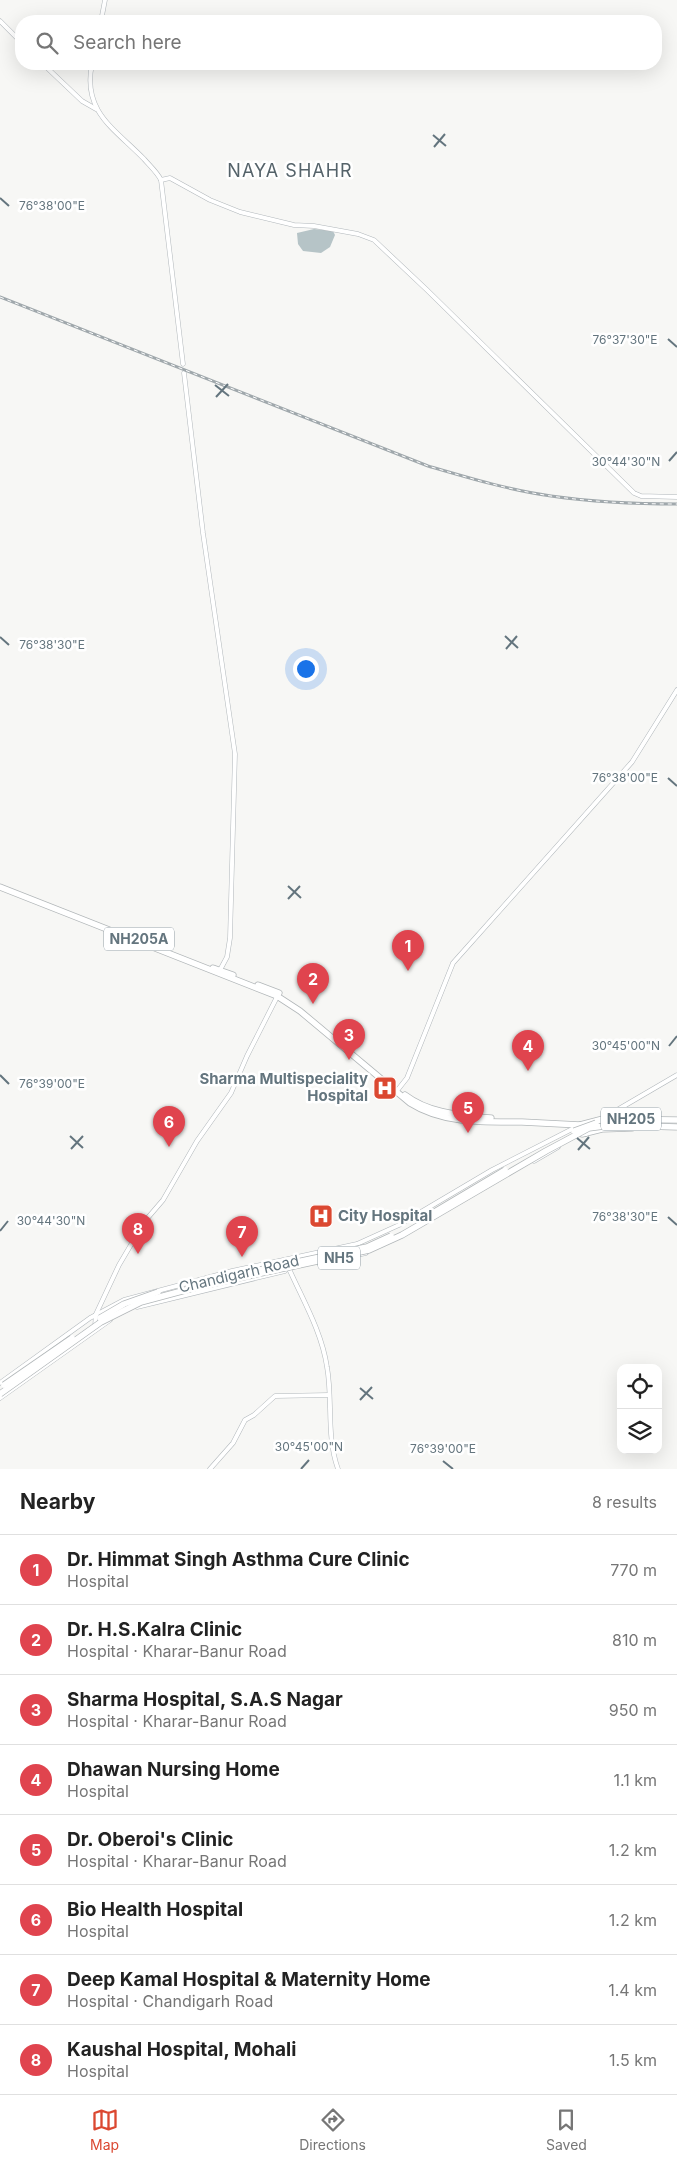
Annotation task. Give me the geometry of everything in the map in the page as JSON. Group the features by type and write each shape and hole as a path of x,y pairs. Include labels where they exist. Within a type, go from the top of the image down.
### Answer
{"highway":[{"name":"NH205A","path":"0,885 220,973 278,994 298,1005 418,1108 446,1118 481,1122 566,1127 583,1124"},
{"name":"NH205A","path":"398,1091 425,1107 452,1114 583,1124"},
{"name":"NH205","path":"583,1124 600,1120 677,1125"},
{"name":"Chandigarh Road","path":"1,1385 112,1310 138,1298 219,1277 367,1247 402,1232 470,1190 588,1125 615,1121 677,1125"},
{"path":"583,1124 585,1133"},
{"name":"NH5","path":"0,1394 101,1322 141,1302 197,1286 370,1250 402,1235 567,1138 589,1128 612,1125 677,1125"},
{"name":"NH205","path":"585,1133 599,1130 677,1125"}],"street":[{"path":"102,15 105,0"},
{"path":"0,22 15,36"},
{"path":"49,70 82,101 96,109"},
{"path":"91,70 90,84 96,109 108,125 152,168 160,180 183,364"},
{"path":"160,180 169,177 210,200 240,212 294,225 314,226 358,234 374,240 634,494 641,496 677,497"},
{"path":"184,373 203,533 235,754 230,938 227,957 220,973"},
{"path":"398,1091 407,1078 453,963 632,762 677,690"},
{"path":"96,1330 96,1316 119,1265 145,1221 163,1200 197,1141 231,1093 278,994"},
{"path":"599,1130 600,1120 677,1075"},
{"path":"1,1385 96,1316 124,1300 148,1292 357,1244 399,1225 566,1127"},
{"path":"0,1398 113,1318 139,1306 378,1249 585,1133"},
{"path":"458,1190 464,1202"},
{"path":"290,1258 290,1270 324,1345 328,1369 332,1442 338,1469"},
{"path":"210,1469 233,1443 244,1421 254,1415 275,1396 329,1395"}],"shaded area":[{"path":"314,229 333,231 335,235 330,247 321,253 303,251 298,244 297,233"}],"railway":[{"path":"0,297 428,466 504,487 551,496 582,500 677,504"}],"place":[{"name":"Dr. Himmat Singh Asthma Cure Clinic","path":"408,971"},
{"name":"Dr. H.S.Kalra Clinic","path":"313,1004"},
{"name":"Sharma Hospital, S.A.S Nagar","path":"349,1060"},
{"name":"Dhawan Nursing Home","path":"528,1071"},
{"name":"Sharma Multispeciality Hospital","path":"385,1088"},
{"name":"Dr. Oberoi's Clinic","path":"468,1133"},
{"name":"Bio Health Hospital","path":"169,1147"},
{"name":"City Hospital","path":"321,1216"},
{"name":"Kaushal Hospital, Mohali","path":"138,1254"},
{"name":"Deep Kamal Hospital & Maternity Home","path":"242,1257"}],"district":[{"name":"NAYA SHAHR","path":"290,171"}]}
